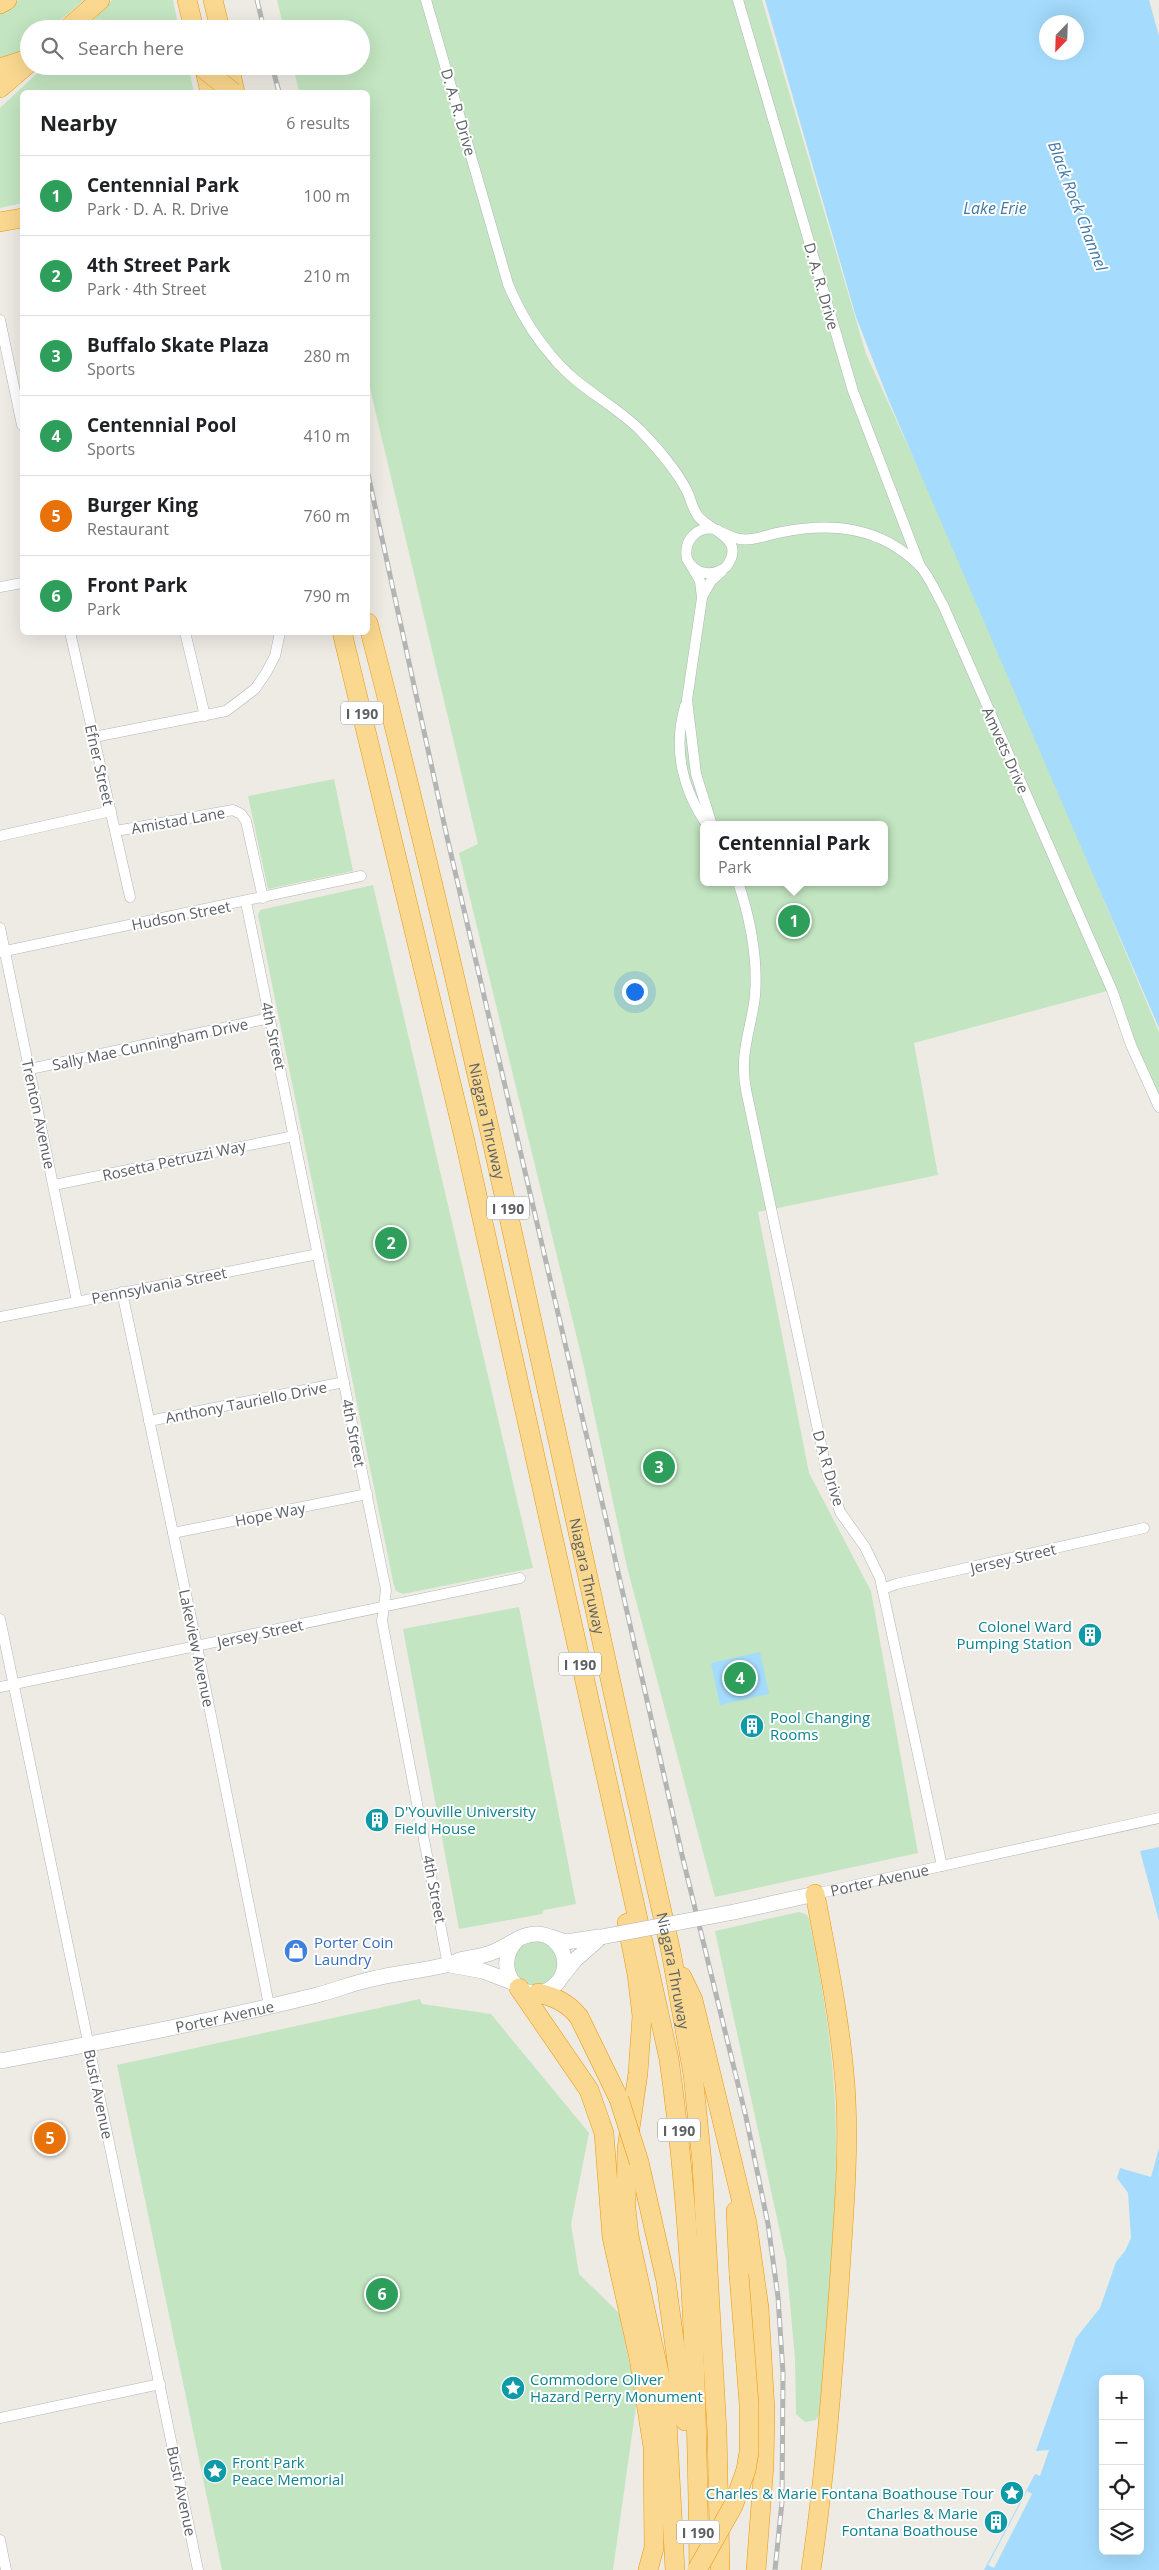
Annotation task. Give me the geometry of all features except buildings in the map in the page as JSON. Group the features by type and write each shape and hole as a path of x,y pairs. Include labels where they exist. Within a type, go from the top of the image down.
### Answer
{"highway":[{"path":"0,4 7,0"},
{"path":"77,20 100,0"},
{"path":"188,0 192,20"},
{"path":"213,0 218,20"},
{"path":"0,68 20,61"},
{"path":"0,88 20,71"},
{"path":"205,75 209,90"},
{"path":"213,75 232,90"},
{"path":"231,75 234,90"},
{"path":"0,222 20,218"},
{"name":"Niagara Thruway","path":"370,631 492,1134 671,1952 693,2074 702,2163 717,2432 720,2570"},
{"name":"Niagara Thruway","path":"343,635 464,1138 595,1732 607,1773 658,2000 678,2122 690,2271 698,2493 698,2570"},
{"path":"595,1732 594,1775 632,1946 642,2016 638,2073 627,2149 626,2209 629,2236 662,2386 668,2432 675,2570"},
{"path":"811,2570 823,2487 831,2399 846,2126 840,2033 815,1894"},
{"path":"671,1952 693,2000 754,2263 763,2357 764,2465 756,2570"},
{"path":"516,1985 589,2090 604,2132 612,2238 639,2358 652,2447 654,2548 648,2570"},
{"path":"538,1993 559,1999 572,2008 579,2017 619,2099 639,2162 666,2281 684,2405 687,2450 698,2493"},
{"path":"698,2570 733,2506 746,2470 749,2452 748,2395 735,2229 737,2185"},
{"path":"666,2570 671,2546 672,2510"}],"street":[{"name":"D. A. R. Drive","path":"426,0 508,284 521,314 556,362 577,382 618,412 656,448 676,472 699,517 719,531"},
{"name":"D. A. R. Drive","path":"738,0 853,391 921,567"},
{"path":"0,320 18,384 20,404"},
{"path":"694,510 695,523 686,551 689,562 700,581 702,598 687,700 682,719 680,760 690,797 705,821"},
{"name":"Amvets Drive","path":"748,541 811,527 826,526 851,529 897,547 921,567 947,614 1112,990 1131,1044 1159,1106"},
{"path":"688,542 695,533 702,529 719,531 734,539 748,541"},
{"path":"689,562 697,570 706,574 717,572 727,565 731,554 731,544 719,531"},
{"path":"702,598 712,581 727,565 739,547 748,541"},
{"path":"0,587 20,583"},
{"name":"Efner Street","path":"71,635 130,897"},
{"path":"186,635 205,716"},
{"path":"94,736 226,711 255,689 275,656 279,635"},
{"path":"687,700 696,774 711,821"},
{"name":"Amistad Lane","path":"116,831 233,810 241,814 246,821 263,898"},
{"path":"0,836 111,811"},
{"name":"Hudson Street","path":"2,952 246,902 361,876"},
{"name":"D A R Drive","path":"739,886 747,910 754,959 755,995 742,1069 746,1090 832,1491 840,1512 875,1566 883,1589 942,1866"},
{"name":"4th Street","path":"246,902 386,1590 382,1621 448,1965"},
{"name":"Trenton Avenue","path":"0,928 2,952 30,1070 77,1301"},
{"name":"Sally Mae Cunningham Drive","path":"30,1070 270,1018"},
{"name":"Rosetta Petruzzi Way","path":"54,1185 294,1136"},
{"name":"Pennsylvania Street","path":"0,1317 318,1254"},
{"name":"Lakeview Avenue","path":"122,1292 197,1646 269,2005"},
{"name":"Anthony Tauriello Drive","path":"149,1421 344,1382"},
{"name":"Hope Way","path":"173,1533 367,1494"},
{"name":"Jersey Street","path":"883,1589 896,1584 1144,1528"},
{"name":"Jersey Street","path":"0,1687 520,1578"},
{"name":"Busti Avenue","path":"0,1619 198,2570"},
{"name":"Porter Avenue","path":"0,2062 269,2005 372,1979 448,1965 491,1953 527,1935 538,1934 566,1942 600,1937 734,1912 1159,1818"},
{"path":"548,1936 556,1942 565,1958 562,1976"},
{"path":"538,1993 548,1990 575,1960 600,1937"},
{"path":"516,1985 505,1964 511,1946 518,1939"},
{"name":"Porter Avenue","path":"448,1965 483,1971 538,1993"},
{"path":"0,2418 160,2384"},
{"path":"0,2540 6,2570"}],"green space":[{"path":"19,0 84,0 61,20 20,20 20,55 0,73 0,10"},
{"path":"112,0 173,0 177,20 93,20"},
{"path":"277,0 762,0 866,354 975,592 1159,1032 1159,1107 1111,990 914,1043 938,1175 758,1212 809,1473 871,1591 918,1853 715,1897 627,1567 584,1367 459,853 478,844 370,388 370,90 299,90 295,75 370,75 370,20 282,20"},
{"path":"35,75 190,75 194,90 20,90 20,203 0,208 0,108"},
{"path":"334,779 353,871 268,889 248,796"},
{"path":"373,885 533,1568 403,1594 396,1591 394,1586 258,915 260,910"},
{"path":"519,1607 576,1904 544,1910 542,1914 459,1929 403,1629"},
{"path":"799,1912 807,1915 809,1919 820,1974 834,2086 836,2142 831,2279 819,2415 816,2420 805,2422 796,2414 795,2358 786,2260 715,1931"},
{"path":"536,1940 549,1944 555,1950 559,1963 555,1976 549,1982 536,1986 523,1982 517,1976 513,1963 517,1950 523,1944"},
{"path":"420,1999 422,2004 491,2014 589,2133 571,2224 579,2274 619,2313 637,2399 613,2570 222,2570 117,2065"}],"water":[{"name":"Lake Erie","path":"765,0 1159,0 1159,1028 889,401 856,317"},
{"path":"760,1652 769,1694 720,1705 711,1663"},
{"path":"1159,1847 1159,1921 1140,1851"},
{"path":"1159,2148 1159,2570 984,2570 1035,2474 1040,2476 1049,2450 1036,2451 1076,2338 1100,2308 1116,2262 1125,2251 1131,2238 1128,2193 1117,2178 1120,2168 1151,2177"}],"pier":[{"path":"1149,0 1159,0 1159,36"},
{"path":"1027,2491 1032,2494 994,2568 988,2565"}],"railway":[{"path":"257,0 262,20"},
{"path":"274,75 278,90"},
{"path":"370,483 447,837 609,1532 682,1855 746,2117 768,2224 778,2297 783,2373 782,2502 775,2570"}],"place":[{"name":"Centennial Park","path":"794,921"},
{"name":"4th Street Park","path":"391,1243"},
{"name":"Buffalo Skate Plaza","path":"659,1467"},
{"name":"Colonel Ward Pumping Station","path":"1090,1635"},
{"name":"Centennial Pool","path":"740,1678"},
{"name":"Pool Changing Rooms","path":"752,1726"},
{"name":"D'Youville University Field House","path":"377,1820"},
{"name":"Porter Coin Laundry","path":"296,1951"},
{"name":"Burger King","path":"50,2138"},
{"name":"Front Park","path":"382,2294"},
{"name":"Commodore Oliver Hazard Perry Monument","path":"513,2388"},
{"name":"Front Park Peace Memorial","path":"215,2471"},
{"name":"Charles & Marie Fontana Boathouse Tour","path":"1012,2493"},
{"name":"Charles & Marie Fontana Boathouse","path":"996,2522"}],"water label":[{"name":"Black Rock Channel","path":"1078,206"}]}
